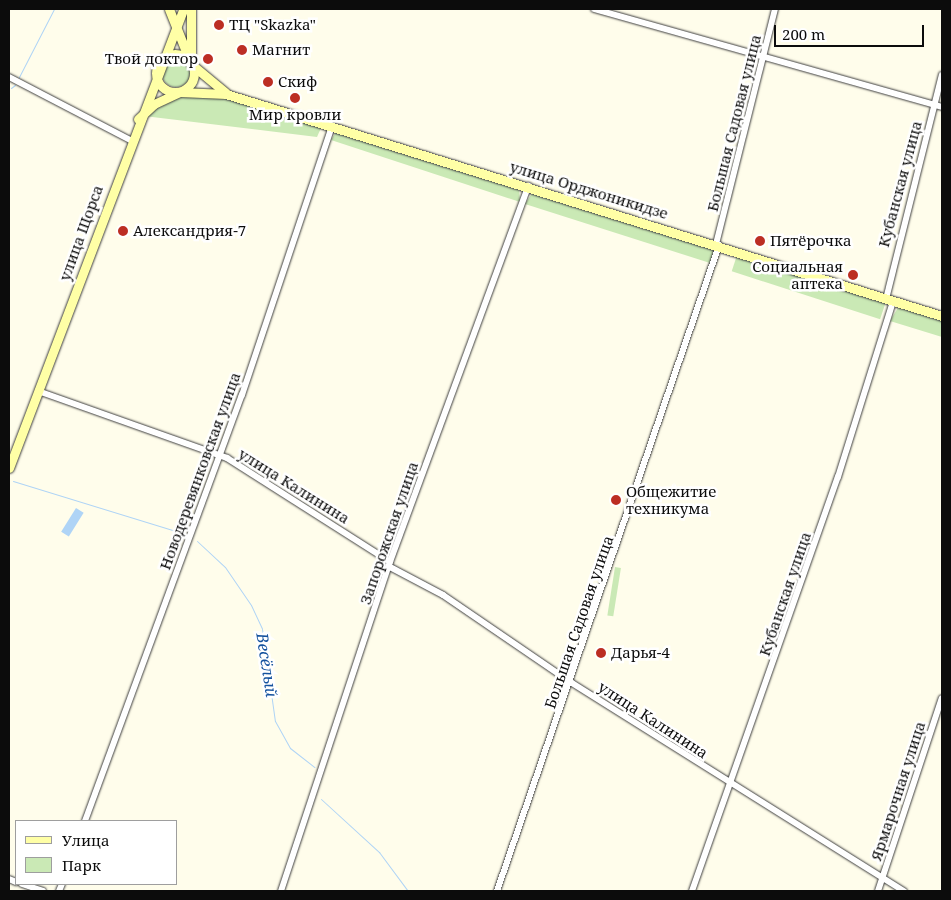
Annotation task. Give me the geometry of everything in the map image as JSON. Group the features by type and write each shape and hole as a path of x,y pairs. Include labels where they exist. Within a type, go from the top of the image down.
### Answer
{"main road":[{"path":"170,9 191,64"},
{"name":"улица Щорса","path":"9,468 130,140 183,9"},
{"path":"138,119 154,104 180,92 192,82 190,9"},
{"path":"172,55 191,64 226,94 180,92 161,86 158,67 172,55"},
{"name":"улица Орджоникидзе","path":"226,94 718,244 942,316"}],"street":[{"path":"594,9 942,107"},
{"name":"Большая Садовая улица","path":"497,891 572,683 718,244 775,9"},
{"name":"Кубанская улица","path":"692,891 732,786 890,300 942,75"},
{"path":"9,77 130,140"},
{"name":"Новодеревянковская улица","path":"85,820 219,456 332,126"},
{"name":"Запорожская улица","path":"281,891 390,565 528,186"},
{"name":"улица Калинина","path":"38,391 219,456 390,565 444,595 572,683 732,786 882,881 904,891"},
{"name":"Ярмарочная улица","path":"878,891 942,698"},
{"path":"25,885 42,891"}],"green space":[{"path":"176,59 186,63 190,73 186,83 176,87 166,83 162,73 166,63"},
{"path":"181,95 225,98 321,128 317,137 144,116"},
{"path":"336,132 519,188 520,202 331,140"},
{"path":"533,192 715,248 710,263 525,204"},
{"path":"737,255 885,303 880,319 732,271"},
{"path":"899,306 942,320 942,337 890,321"},
{"path":"615,567 621,568 613,616 607,615"}],"water":[{"path":"76,508 84,513 69,537 61,532"}],"waterway":[{"name":"Весёлый","path":"19,77 54,9"},
{"name":"Весёлый","path":"11,88 15,85"},
{"name":"Весёлый","path":"13,481 182,533"},
{"name":"Весёлый","path":"197,541 225,567 251,605 262,629 275,721 290,748 314,767"},
{"name":"Весёлый","path":"321,799 379,852 408,891"}],"place":[{"name":"ТЦ \"Skazka\"","path":"219,25"},
{"name":"Магнит","path":"242,50"},
{"name":"Твой доктор","path":"208,59"},
{"name":"Скиф","path":"268,82"},
{"name":"Мир кровли","path":"295,98"},
{"name":"Александрия-7","path":"123,231"},
{"name":"Пятёрочка","path":"760,241"},
{"name":"Социальная аптека","path":"853,275"},
{"name":"Общежитие техникума","path":"616,500"},
{"name":"Дарья-4","path":"601,653"}]}
